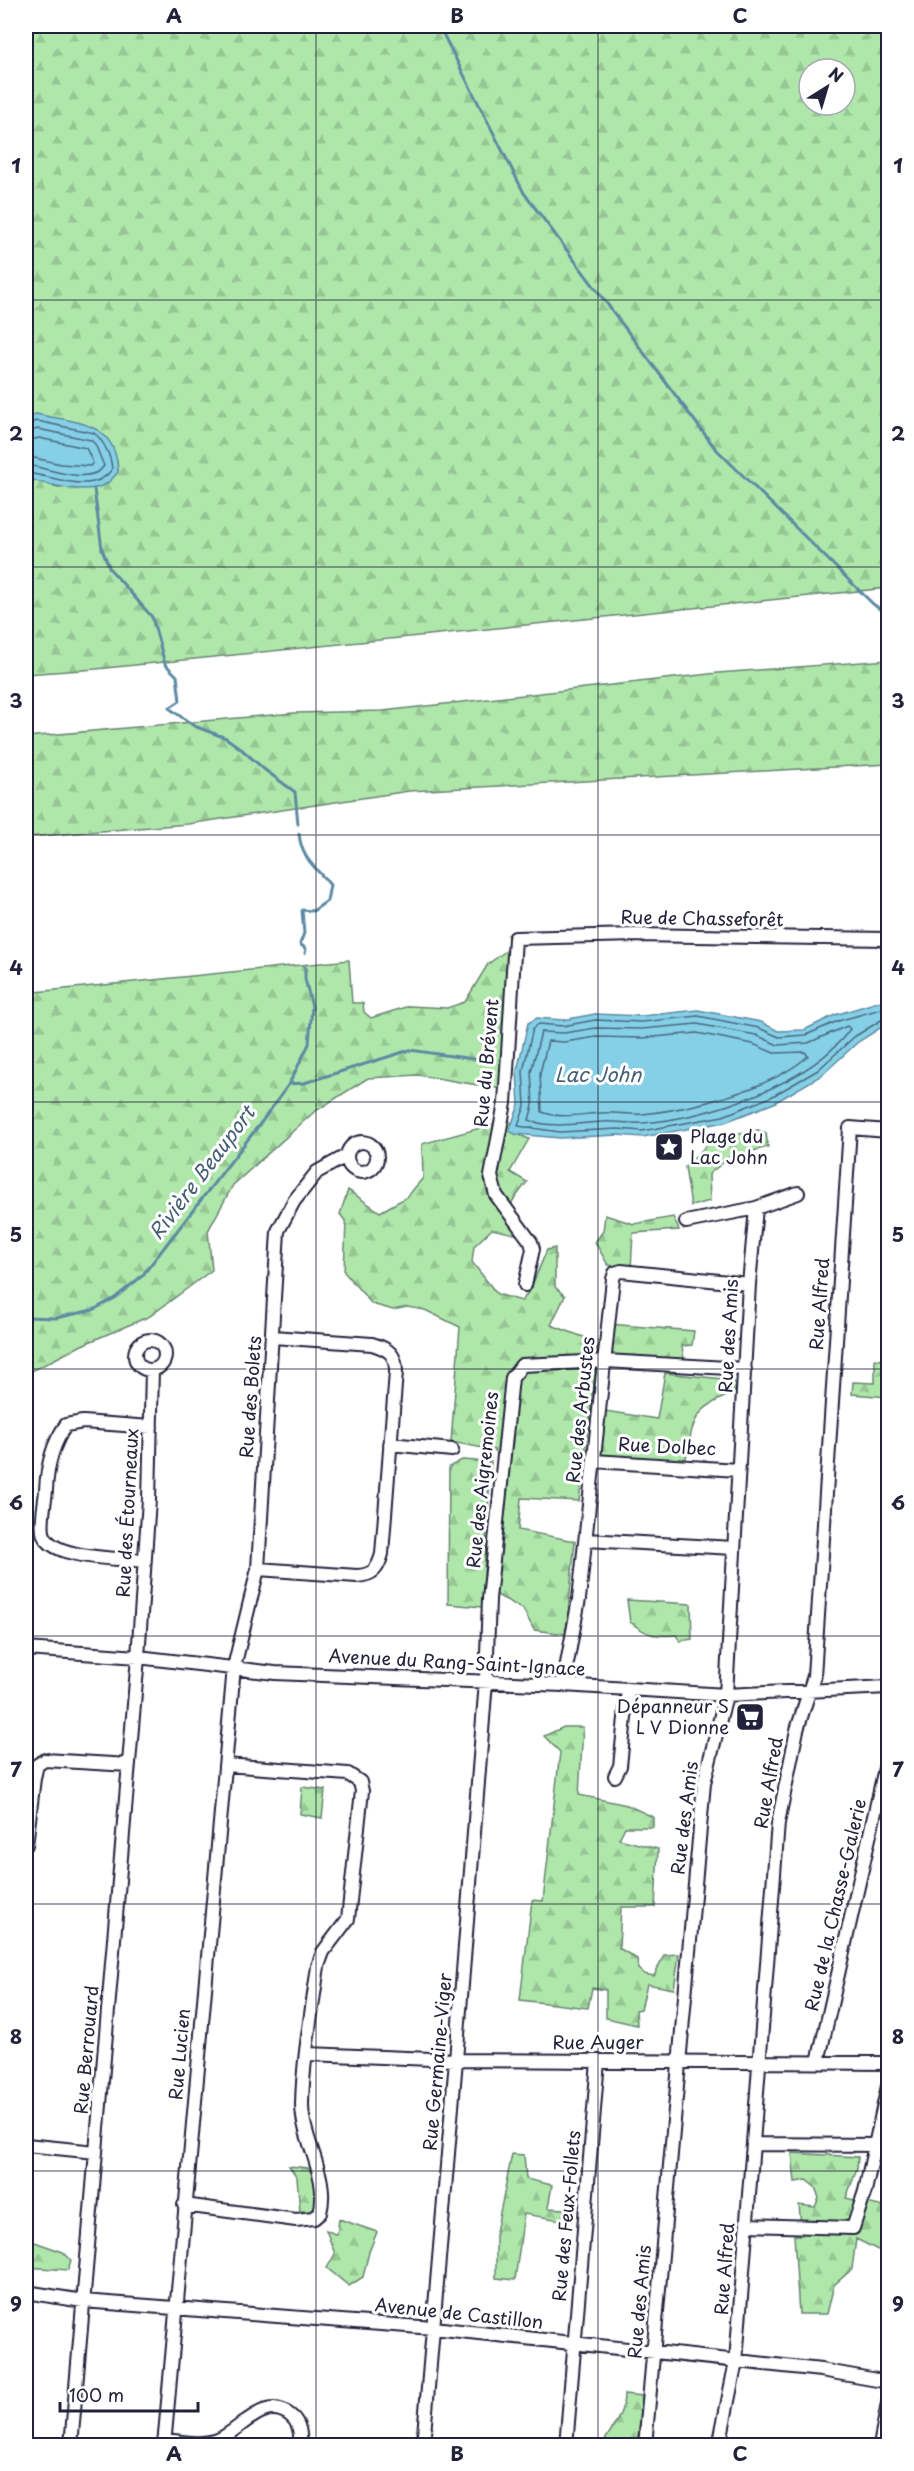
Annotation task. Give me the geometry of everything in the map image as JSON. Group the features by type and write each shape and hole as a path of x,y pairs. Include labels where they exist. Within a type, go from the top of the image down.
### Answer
{"street":[{"name":"Rue de Chasseforêt","path":"515,938 636,935 888,939"},
{"name":"Rue du Brévent","path":"515,938 505,1103 491,1176 496,1195 531,1242 533,1250 525,1285"},
{"name":"Rue Alfred","path":"719,2445 736,2361 778,1823 797,1730 814,1676 850,1128 888,1131"},
{"name":"Rue des Bolets","path":"234,1667 258,1569 278,1231 294,1201 317,1172 346,1155"},
{"path":"686,1222 756,1208 798,1193"},
{"name":"Rue des Amis","path":"645,2445 704,1783 726,1695 749,1284 756,1208"},
{"name":"Rue des Arbustes","path":"563,1685 579,1599 615,1273 621,1271 749,1284"},
{"path":"258,1569 357,1576 374,1572 382,1554 396,1372 396,1361 392,1353 372,1344 273,1337"},
{"name":"Rue des Aigremoines","path":"486,1681 489,1599 512,1378 522,1365 606,1361 745,1369"},
{"name":"Rue des Étourneaux","path":"138,1657 152,1371"},
{"path":"144,1561 67,1553 51,1545 43,1532 46,1482 57,1437 66,1425 83,1422 151,1427"},
{"path":"390,1444 452,1450"},
{"name":"Rue Dolbec","path":"594,1461 738,1470"},
{"path":"586,1540 734,1548"},
{"name":"Avenue du Rang-Saint-Ignace","path":"26,1649 138,1657 275,1673 486,1681 726,1695 888,1688"},
{"name":"Rue Berrouard","path":"71,2445 138,1657"},
{"name":"Rue Lucien","path":"164,2443 234,1667"},
{"name":"Rue Germaine-Viger","path":"423,2445 486,1681"},
{"path":"615,1776 620,1766 628,1689"},
{"name":"Rue de la Chasse-Galerie","path":"818,2062 888,1755"},
{"path":"26,1845 37,1766 45,1760 129,1765"},
{"path":"184,2205 296,2220 314,2218 320,2213 322,2184 307,2134 302,2105 318,1966 323,1952 348,1919 351,1905 362,1791 356,1777 339,1773 225,1765"},
{"name":"Rue Auger","path":"308,2054 456,2060 888,2063"},
{"name":"Rue des Feux-Follets","path":"566,2445 598,2061"},
{"path":"747,2225 853,2228 865,2191 888,2086"},
{"path":"754,2144 875,2145"},
{"path":"26,2145 96,2152"},
{"name":"Avenue de Castillon","path":"26,2292 84,2301 434,2328 821,2370 888,2382"},
{"path":"880,2445 888,2403"},
{"path":"164,2443 212,2442 262,2410 271,2409 281,2410 296,2419 300,2445"}],"green space":[{"path":"26,26 888,26 888,588 96,669 26,674 26,478 58,487 106,484 118,472 117,461 36,414 26,419"},
{"path":"888,660 888,764 409,791 188,824 26,837 26,737 294,713 383,711 718,673"},
{"path":"510,948 502,1089 418,1075 368,1078 314,1112 233,1185 208,1231 212,1270 150,1316 82,1345 26,1374 26,993 349,960 352,1003 363,1003 364,1012 371,1018 409,1006 447,1008 465,1002 488,964"},
{"path":"509,1120 519,1135 529,1139 510,1172 527,1182 512,1202 512,1215 519,1235 492,1229 474,1246 472,1262 497,1294 522,1301 530,1290 547,1250 555,1248 555,1287 565,1296 551,1325 597,1342 579,1501 521,1498 518,1530 575,1541 566,1634 534,1630 523,1609 495,1594 503,1460 494,1450 451,1442 460,1327 425,1310 407,1307 393,1310 372,1304 344,1272 346,1222 340,1214 348,1190 380,1212 407,1197 423,1178 422,1144"},
{"path":"758,1130 766,1133 768,1147 730,1157 709,1174 710,1201 691,1206 685,1167 715,1137"},
{"path":"605,1215 634,1224 673,1217 679,1230 633,1233 631,1269 608,1265 595,1242 603,1231"},
{"path":"608,1324 694,1331 692,1345 682,1346 685,1367 607,1362"},
{"path":"875,1359 888,1361 888,1397 852,1394 853,1382 875,1383"},
{"path":"665,1373 733,1380 737,1385 734,1393 709,1405 696,1419 685,1463 594,1463 599,1410 657,1419"},
{"path":"462,1460 491,1462 482,1607 448,1604 449,1467"},
{"path":"627,1600 691,1604 692,1639 680,1641 676,1635 662,1636 641,1630 630,1622"},
{"path":"564,1727 583,1727 579,1795 627,1805 653,1817 653,1827 625,1827 619,1839 658,1849 655,1907 621,1907 619,1948 637,1959 638,1969 644,1974 654,1976 664,1955 679,1954 674,1989 647,1984 641,2009 636,2010 637,2025 606,2018 606,1990 592,1988 588,2008 520,2000 532,1900 543,1901 560,1752 544,1736"},
{"path":"302,1787 325,1790 322,1818 300,1814"},
{"path":"792,2153 858,2157 857,2169 846,2198 888,2208 888,2255 856,2239 852,2269 834,2285 827,2314 799,2314 794,2235 802,2235 799,2205 815,2207 819,2198 815,2187 806,2180 795,2182"},
{"path":"512,2154 524,2155 526,2179 552,2185 548,2208 565,2209 561,2220 524,2214 515,2280 496,2278 496,2232"},
{"path":"289,2166 308,2168 316,2179 318,2212 300,2211 297,2177"},
{"path":"339,2219 377,2232 363,2277 349,2286 327,2268 335,2254 326,2230 337,2235"},
{"path":"26,2239 63,2252 71,2260 68,2270 26,2267"},
{"path":"624,2394 643,2396 637,2445 602,2445 620,2415"}],"water":[{"path":"36,414 79,423 102,433 110,442 116,455 118,472 106,484 86,489 65,487 26,478 26,419"},
{"name":"Lac John","path":"881,1001 888,1002 888,1023 858,1042 822,1075 774,1103 725,1122 643,1137 617,1135 560,1138 515,1134 509,1131 519,1105 517,1071 528,1023 537,1018 563,1020 595,1014 642,1016 698,1010 761,1022 778,1031 804,1030 835,1015"}],"waterway":[{"path":"439,26 524,193 715,448 873,604 888,615"},
{"name":"Rivière Beauport","path":"94,489 102,549 110,569 152,617 165,664 177,676 180,701 169,708 194,726 226,738 295,792 298,824"},
{"name":"Rivière Beauport","path":"299,834 306,857 330,885 327,901 313,911 302,910 304,933 300,944 306,949 305,953"},
{"name":"Rivière Beauport","path":"26,1317 56,1318 93,1310 115,1298 142,1276 289,1084 309,1044 312,1007 305,979 305,967"},
{"path":"289,1084 304,1083 410,1050 494,1062"}],"place":[{"name":"Plage du Lac John","path":"669,1147"},
{"name":"Dépanneur S L V Dionne","path":"750,1717"}]}
